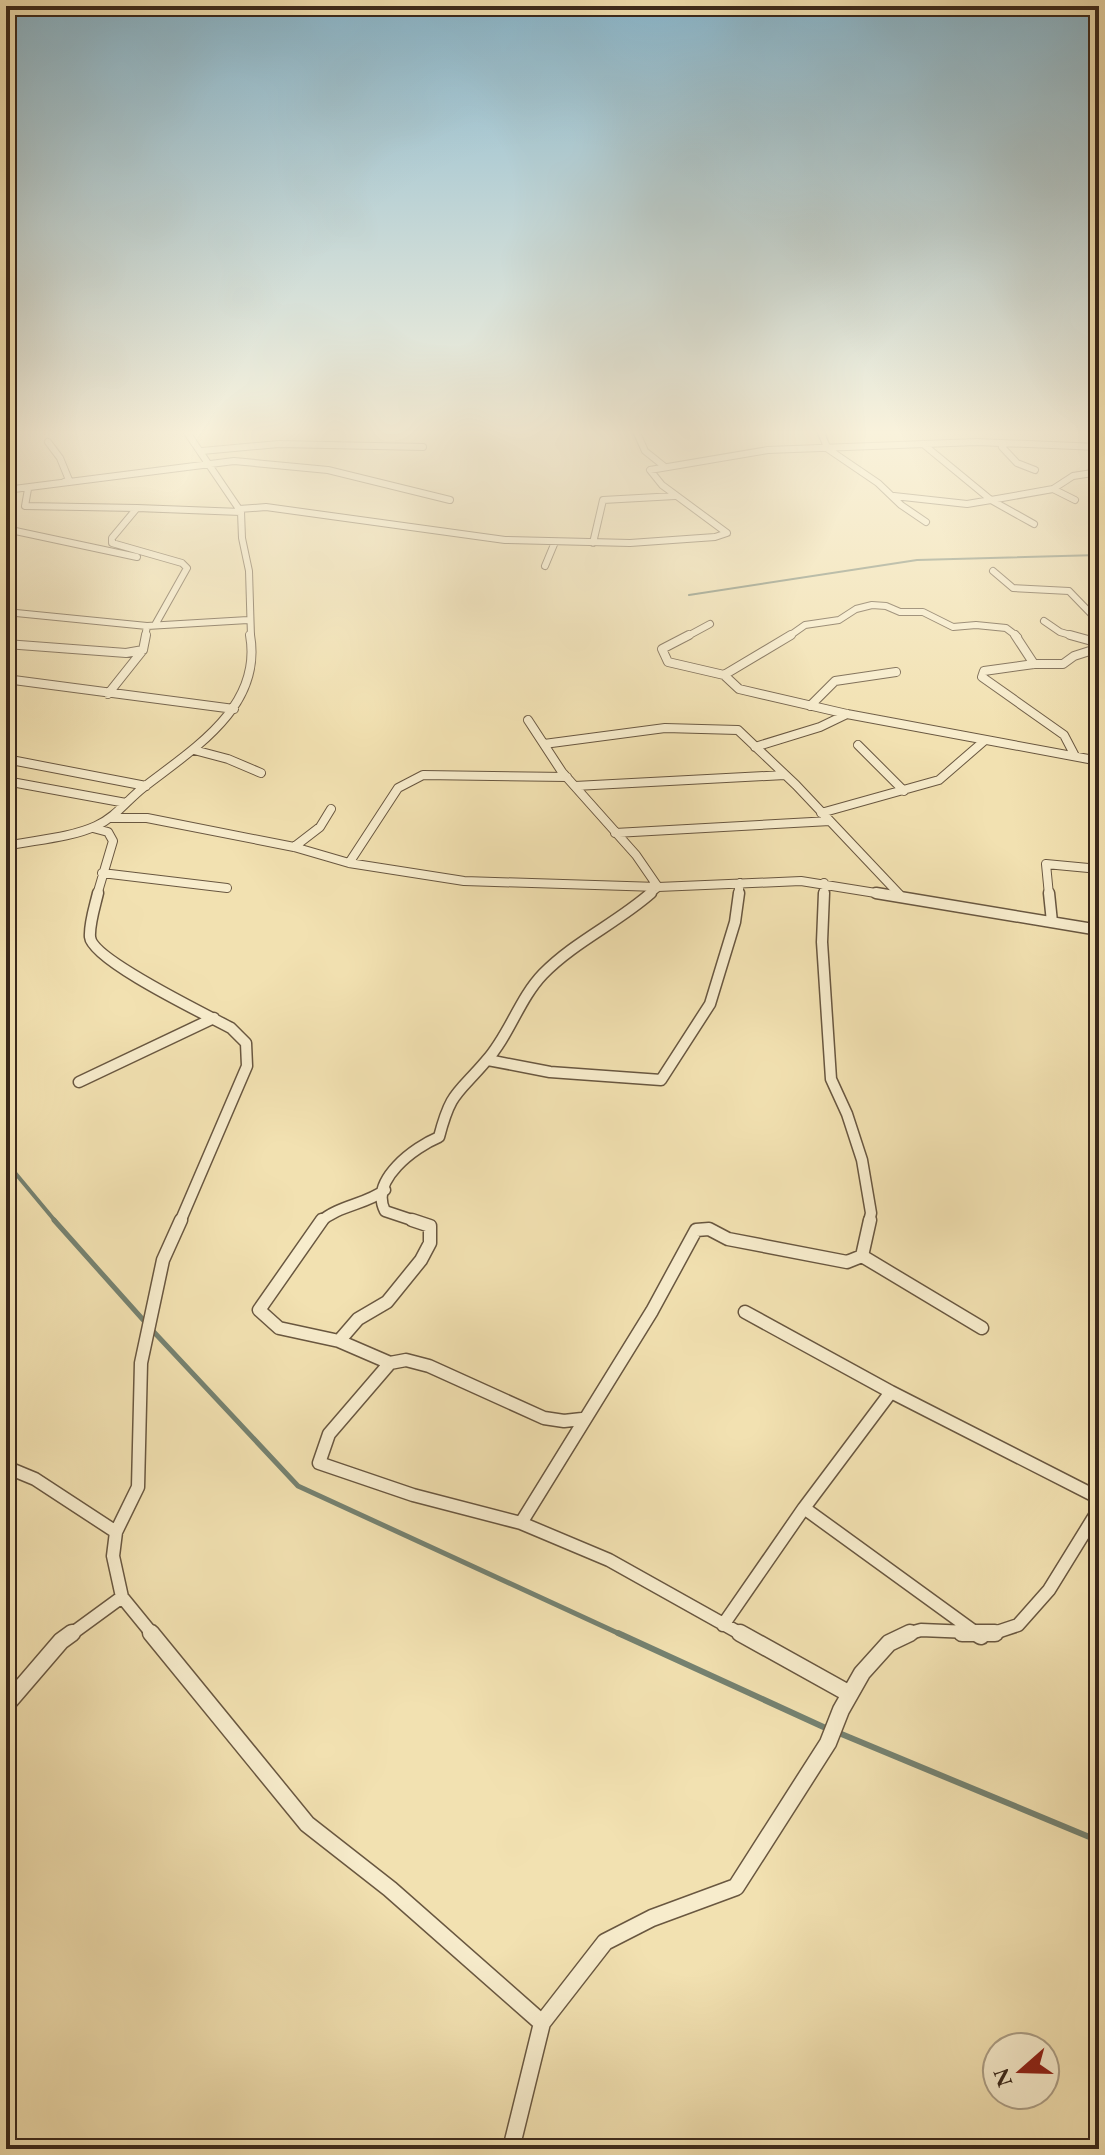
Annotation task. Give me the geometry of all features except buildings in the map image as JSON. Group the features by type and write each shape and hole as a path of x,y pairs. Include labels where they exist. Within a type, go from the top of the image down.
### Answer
{"street":[{"path":"17,532 117,554 164,558"},
{"path":"108,694 143,650 151,626 187,568 182,563 111,542 119,532"},
{"path":"6,846 93,828 112,818 146,786 194,750 234,709 244,692 253,650 248,620 249,578 242,532"},
{"path":"434,532 593,543 726,535 726,532"},
{"path":"593,543 596,532"},
{"path":"545,566 555,542"},
{"path":"993,571 1013,588 1069,591 1099,622"},
{"path":"724,675 753,660 805,625 839,620 856,609 872,605 886,606 900,612 923,612 953,627 976,625 1006,628 1020,638 1034,664"},
{"path":"6,612 151,626 248,620"},
{"path":"1044,621 1060,632 1099,645"},
{"path":"710,624 662,649 668,662 724,675 739,689 810,706 1099,761"},
{"path":"6,644 39,644 124,654 143,650"},
{"path":"1075,756 1064,735 982,677 984,671 1034,664 1063,664 1099,645"},
{"path":"810,706 835,681 896,672"},
{"path":"6,679 234,709"},
{"path":"755,747 820,727 847,714"},
{"path":"528,720 571,782 636,855 658,887"},
{"path":"544,744 665,728 738,730 900,895"},
{"path":"821,813 939,780 984,741"},
{"path":"858,745 904,791"},
{"path":"194,750 261,773"},
{"path":"6,759 146,786"},
{"path":"349,863 398,788 423,775 571,782 785,775"},
{"path":"6,781 126,803"},
{"path":"294,847 320,827 331,809"},
{"path":"112,818 147,818 294,847 349,863 464,881 658,887 824,883 1099,930"},
{"path":"615,833 830,821"},
{"path":"93,828 108,832 113,841 102,873 90,937 93,945 110,962 231,1028 246,1043 247,1066 225,1123 163,1260 141,1363 138,1487 116,1532 113,1556 122,1597 307,1824 390,1889 542,2023"},
{"path":"1052,922 1046,864 1099,869"},
{"path":"102,873 128,873 180,884 227,888"},
{"path":"488,1060 550,1072 661,1080 710,1004 735,922 740,883"},
{"path":"824,883 822,942 831,1079 847,1114 862,1160 871,1213 862,1256"},
{"path":"339,1341 358,1319 387,1302 421,1260 430,1243 430,1226 426,1223 385,1211 382,1205 392,1173 413,1151 439,1137 448,1103 463,1083 488,1060 518,1008 542,975 575,947 621,919 658,887"},
{"path":"79,1082 214,1018"},
{"path":"385,1189 370,1202 334,1212 319,1223 285,1274 267,1293 259,1310 279,1328 339,1341 390,1363 406,1360 429,1366 544,1418 564,1421 582,1419"},
{"path":"521,1523 578,1435 582,1419 652,1311 696,1230 709,1229 728,1239 847,1262 862,1256"},
{"path":"862,1256 982,1328"},
{"path":"745,1312 891,1392 1099,1498"},
{"path":"390,1363 367,1394 326,1437 319,1453 319,1463 413,1495 521,1523 609,1560 848,1693"},
{"path":"723,1625 804,1508 891,1392"},
{"path":"6,1467 26,1472 94,1521 116,1532"},
{"path":"804,1508 982,1636"},
{"path":"511,2149 542,2023 605,1942 652,1918 736,1887 828,1743 834,1718 848,1693 880,1651 899,1636 918,1629 982,1636 1022,1623 1078,1545 1099,1509"},
{"path":"6,1705 61,1641 122,1597"}],"waterway":[{"path":"689,595 917,560 1099,555"},
{"path":"6,1162 56,1222"},
{"path":"54,1220 146,1323"},
{"path":"152,1330 298,1486 622,1635"},
{"path":"618,1633 830,1730"},
{"path":"839,1733 1099,1841"}]}
